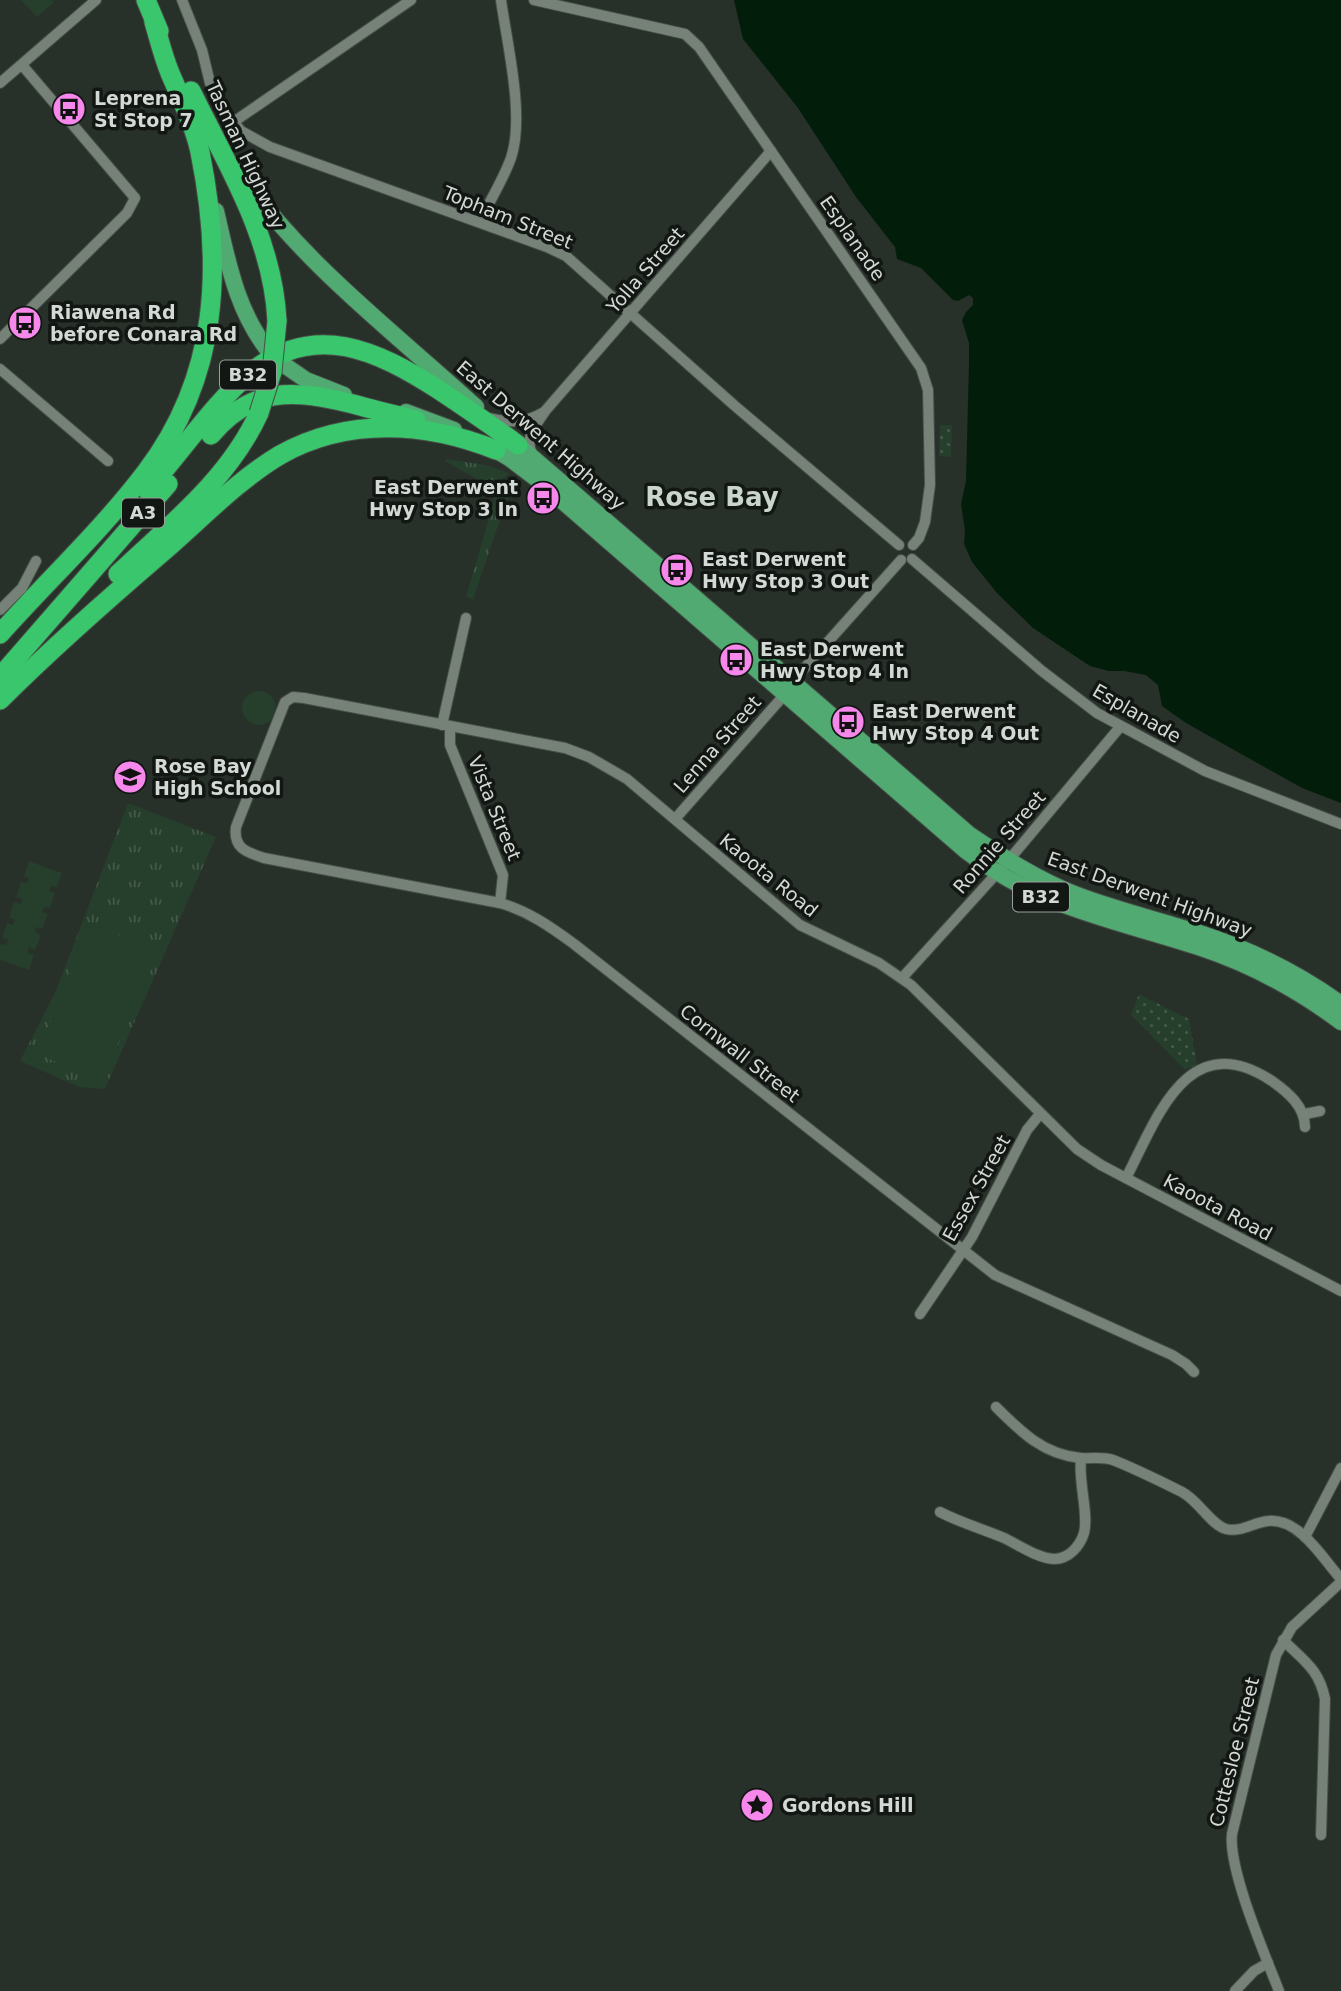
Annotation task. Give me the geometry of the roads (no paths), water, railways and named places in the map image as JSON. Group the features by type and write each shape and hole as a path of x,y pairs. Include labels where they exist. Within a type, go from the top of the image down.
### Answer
{"highway":[{"name":"Tasman Highway","path":"0,698 33,654 211,485 244,444 259,413 272,372 277,321 273,279 260,236 146,0"},
{"name":"Tasman Highway","path":"0,634 106,520 147,471 178,422 191,391 207,338 214,276 211,220 200,150 168,68 155,22"},
{"name":"Tasman Highway","path":"44,586 47,576 129,482 161,432 176,400 200,325 205,288 203,224 194,169 155,22"},
{"name":"B32","path":"44,586 55,581 135,503 249,374 261,365 299,348 324,344 347,346 387,359 458,402 518,445"},
{"name":"A3","path":"0,677 226,418 237,410 268,396 286,393 310,394 454,430"},
{"path":"0,698 55,646 227,496 264,466 292,449 335,433 387,427 438,432 496,450"}],"main road":[{"name":"East Derwent Highway","path":"212,132 261,202 308,255 790,687 956,843 996,873 1031,893 1094,917 1200,948 1240,963 1292,989 1341,1023"},
{"name":"East Derwent Highway","path":"200,150 238,298 253,329 276,358 295,374 317,385 407,412 496,450 538,480 971,835 1008,861 1078,895 1239,947 1299,977 1341,1004"}],"street":[{"path":"0,83 96,0"},
{"name":"Topham Street","path":"182,0 202,50 213,93 232,123 249,137 557,251 578,265 735,406 899,545"},
{"path":"232,123 411,0"},
{"path":"479,222 507,167 515,138 515,99 500,0"},
{"name":"Esplanade","path":"534,0 685,34 699,47 902,338 926,379 928,390 930,485 925,522 913,545"},
{"path":"0,339 127,213 135,200 134,195 22,65"},
{"name":"Yolla Street","path":"538,462 528,440 546,410 771,151"},
{"path":"0,369 108,461"},
{"name":"Yolla Street","path":"487,417 507,422 522,421 546,410"},
{"path":"904,542 913,545 915,551 906,559 896,551 899,545 904,542"},
{"name":"Esplanade","path":"906,559 1097,713 1215,775 1341,824"},
{"name":"Lenna Street","path":"675,819 906,559"},
{"path":"0,610 22,588 36,561"},
{"path":"446,726 466,618"},
{"name":"Kaoota Road","path":"235,839 239,819 283,705 290,698 316,700 565,748 589,757 627,779 800,925 879,963 902,978 1077,1149 1126,1178 1341,1291"},
{"name":"Vista Street","path":"446,726 450,745 503,875 500,903"},
{"name":"Ronnie Street","path":"902,978 1008,861 1120,727"},
{"name":"Cornwall Street","path":"235,839 249,853 264,858 500,903 518,908 554,928 1006,1281 1172,1355 1194,1372"},
{"path":"1126,1178 1170,1096 1184,1079 1203,1069 1224,1065 1251,1070 1280,1087 1305,1114 1305,1127"},
{"path":"1305,1114 1320,1111"},
{"name":"Essex Street","path":"920,1314 983,1219 1027,1130 1040,1114"},
{"path":"996,1407 1036,1444 1051,1451 1081,1458 1111,1459 1194,1499 1225,1529 1236,1530 1268,1521 1292,1527 1305,1537 1341,1581"},
{"path":"940,1512 961,1523 1003,1537 1039,1555 1052,1559 1063,1557 1074,1551 1084,1532 1085,1519 1079,1475 1081,1458"},
{"path":"1305,1537 1341,1468"},
{"name":"Cottesloe Street","path":"1279,1991 1235,1868 1231,1843 1276,1655 1292,1627 1341,1581"},
{"path":"1283,1640 1316,1672 1325,1699 1321,1835"},
{"path":"1235,1991 1254,1971 1268,1963"}],"place":[{"name":"Leprena St Stop 7","path":"69,109"},
{"name":"Riawena Rd before Conara Rd","path":"25,323"},
{"name":"East Derwent Hwy Stop 3 In","path":"543,498"},
{"name":"East Derwent Hwy Stop 3 Out","path":"677,570"},
{"name":"East Derwent Hwy Stop 4 In","path":"736,660"},
{"name":"East Derwent Hwy Stop 4 Out","path":"848,722"},
{"name":"Rose Bay High School","path":"130,777"},
{"name":"Gordons Hill","path":"757,1805"}],"district":[{"name":"Rose Bay","path":"712,497"}]}
